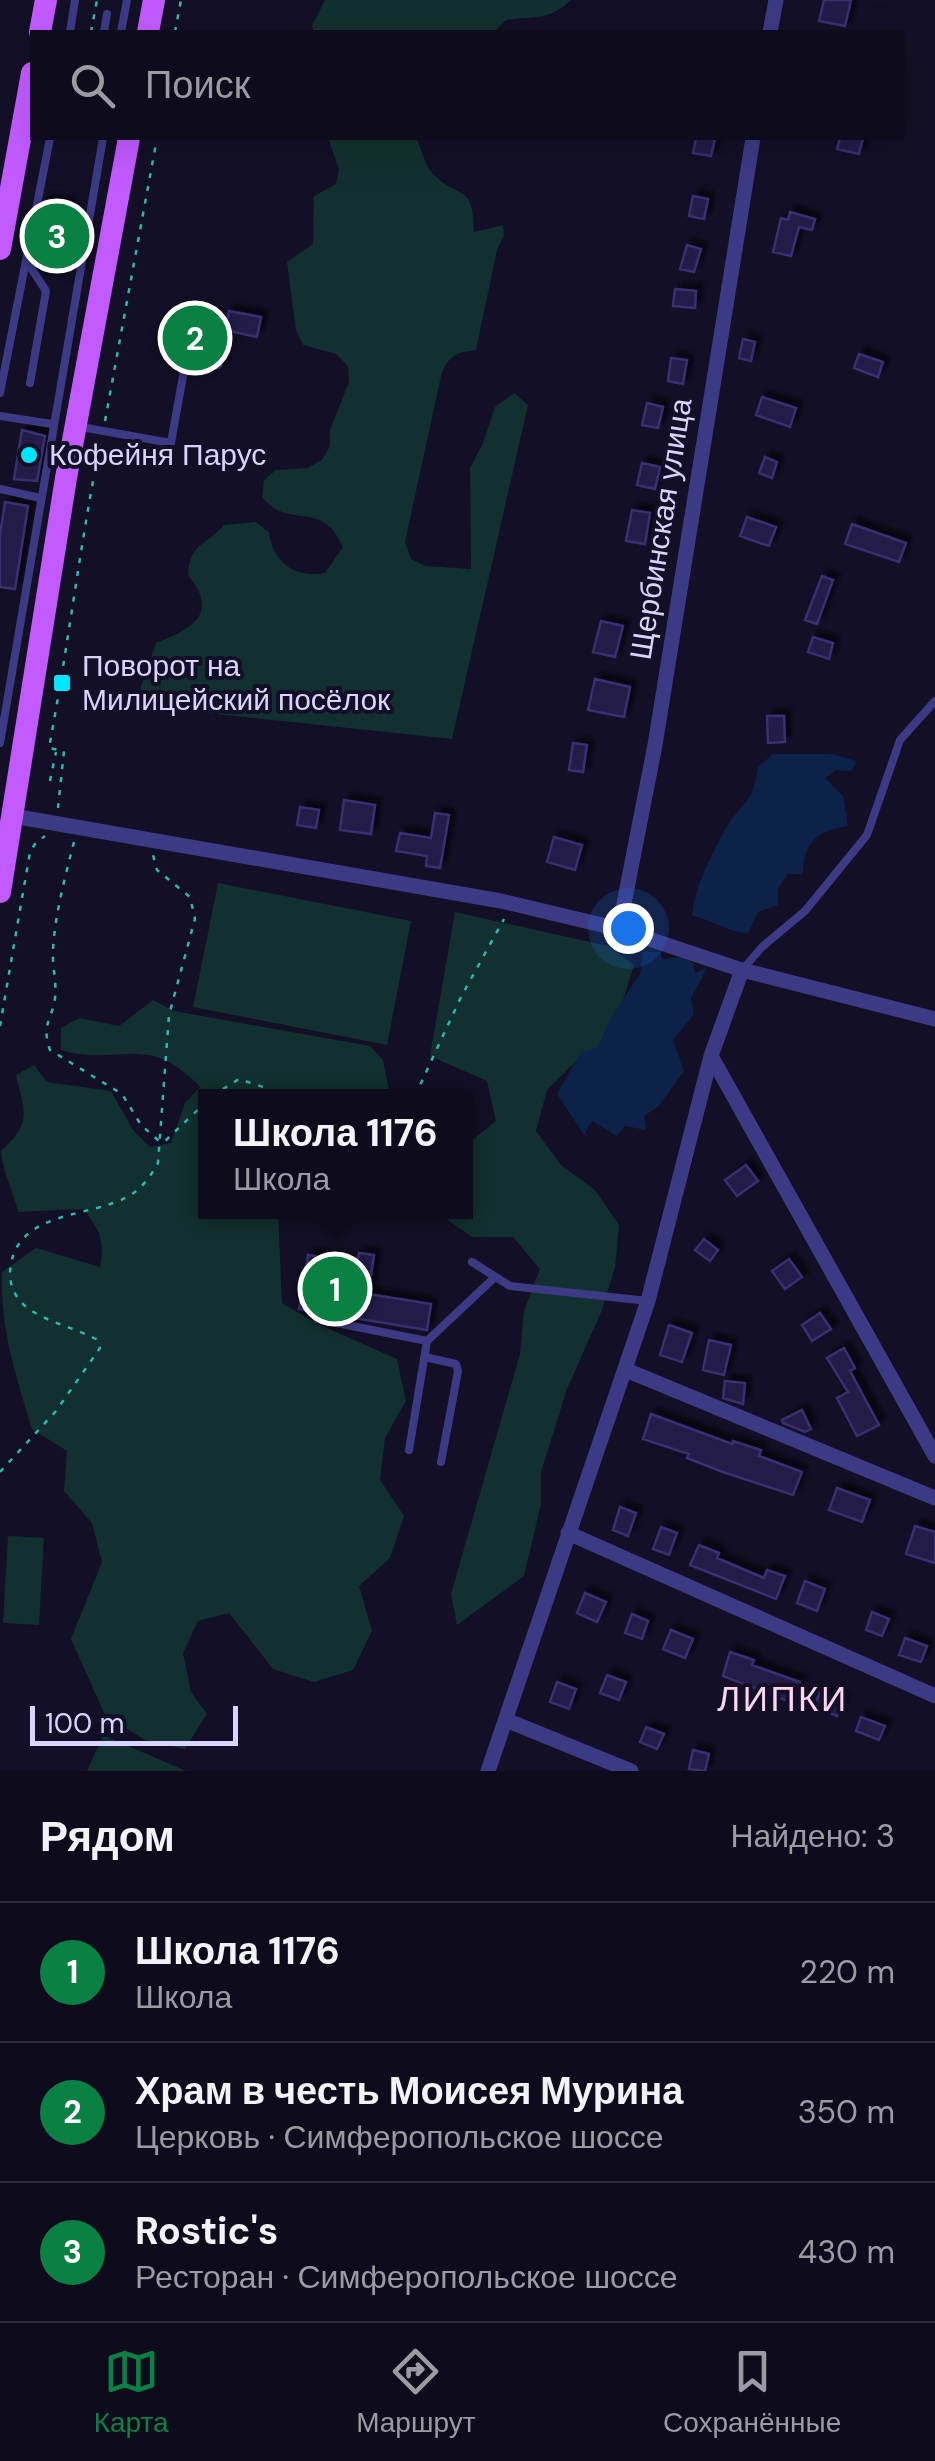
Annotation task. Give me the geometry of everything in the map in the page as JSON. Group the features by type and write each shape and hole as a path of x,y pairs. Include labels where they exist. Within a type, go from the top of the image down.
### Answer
{"main road":[{"path":"148,30 154,0"},
{"path":"0,249 30,84"},
{"path":"0,892 66,478 129,140"}],"street":[{"path":"770,30 776,0"},
{"name":"Щербинская улица","path":"619,929 655,745 753,140"},
{"path":"13,816 501,901 619,929 742,970 935,1020"},
{"path":"488,1771 648,1301 711,1056 742,970"},
{"path":"711,1056 935,1456"},
{"path":"626,1370 935,1498"},
{"path":"568,1533 935,1696"},
{"path":"506,1720 631,1771"}],"lane":[{"path":"70,30 75,0"},
{"path":"122,30 127,0"},
{"path":"104,30 107,14"},
{"path":"0,393 50,140"},
{"path":"0,743 103,140"},
{"path":"26,260 46,291 30,383"},
{"path":"76,426 171,443 186,359 218,365 223,337"},
{"path":"0,416 52,424"},
{"path":"0,490 40,498"},
{"path":"742,970 805,911 868,835 900,740 935,700"},
{"path":"472,1262 510,1286 648,1301"},
{"path":"409,1450 427,1341 495,1277"},
{"path":"317,1319 427,1341"},
{"path":"424,1357 456,1364 458,1370 441,1462"}],"path":[{"path":"91,30 97,0"},
{"path":"175,30 181,0"},
{"path":"0,1026 30,852 40,838 54,837 64,751 48,748 62,679 80,543 157,140"},
{"path":"50,782 56,750"},
{"path":"74,841 53,952 55,1002 46,1020 45,1037 50,1050 122,1094 158,1141 164,1142 198,1110"},
{"path":"0,1472 56,1411 100,1348 96,1339 46,1318 16,1296 10,1284 12,1254 28,1234 58,1218 129,1196 152,1174 158,1162 169,1015 195,919 190,897 158,870 153,854"},
{"path":"418,1089 460,997 506,914"},
{"path":"223,1089 239,1079 264,1089"}],"green space":[{"path":"325,0 571,0 548,15 506,20 496,30 313,30"},
{"path":"329,140 417,140 432,173 468,198 474,232 503,225 504,235 497,250 476,350 453,357 441,376 405,542 411,559 426,566 471,569 470,468 495,407 514,393 528,405 452,739 140,706 140,690 156,643 190,626 201,610 202,600 188,575 192,556 224,525 256,522 269,532 280,560 304,573 325,573 343,547 325,523 284,513 262,497 264,480 276,470 307,468 322,460 349,382 348,366 336,354 303,345 296,330 287,262 313,244 314,196 336,184 339,169"},
{"path":"218,883 411,921 387,1045 193,1007"},
{"path":"455,912 608,946 634,965 617,1020 599,1058 575,1062 547,1090 536,1131 561,1165 595,1190 619,1225 615,1267 602,1310 567,1389 541,1472 541,1504 524,1576 457,1625 451,1594 520,1354 524,1311 540,1269 513,1237 472,1237 446,1219 473,1219 473,1140 496,1121 487,1081 430,1056"},
{"path":"153,1000 174,1011 370,1046 383,1060 389,1089 198,1089 181,1070 148,1055 61,1050 61,1028 79,1018 119,1026"},
{"path":"34,1065 47,1082 111,1091 133,1130 150,1147 171,1143 185,1103 198,1089 198,1219 278,1219 282,1303 318,1324 397,1359 406,1401 385,1438 380,1480 404,1516 390,1558 359,1586 372,1631 353,1670 314,1682 273,1669 229,1613 198,1621 183,1653 191,1692 207,1714 185,1749 145,1740 105,1715 71,1639 102,1562 92,1523 64,1491 67,1451 32,1429 10,1352 2,1272 36,1248 100,1267 101,1242 83,1209 18,1212 1,1151 18,1133 24,1116 16,1075"},
{"path":"8,1536 44,1538 39,1625 3,1623"},
{"path":"103,1735 186,1771 87,1771"}],"water":[{"path":"773,754 831,754 857,761 851,771 836,770 825,778 843,796 848,826 814,840 806,854 803,874 788,874 778,888 778,905 758,912 748,933 692,916 700,882 715,849 750,796 758,767"},
{"path":"643,952 661,952 662,959 683,957 693,963 695,973 707,968 691,998 694,1014 673,1040 684,1071 659,1106 644,1116 646,1130 625,1126 617,1136 592,1121 584,1135 557,1094 580,1053 598,1047 611,1017 640,974"}],"building":[{"path":"824,0 851,0 845,26 819,21"},
{"path":"696,140 715,140 711,156 693,153"},
{"path":"839,140 862,140 859,154 837,149"},
{"path":"693,196 708,199 704,219 689,216"},
{"path":"45,201 69,205 60,262 35,258"},
{"path":"790,212 815,219 812,230 799,227 791,256 773,252 781,218 788,220"},
{"path":"687,245 701,249 694,272 680,269"},
{"path":"675,289 696,291 695,308 673,306"},
{"path":"229,311 261,317 257,337 225,330"},
{"path":"183,329 209,332 207,347 181,344"},
{"path":"743,339 755,342 751,361 739,358"},
{"path":"859,354 883,362 878,377 854,368"},
{"path":"671,358 687,360 683,384 668,381"},
{"path":"762,397 796,408 790,427 756,415"},
{"path":"647,403 663,407 658,428 642,425"},
{"name":"Кофейня Парус","path":"22,430 45,436 37,481 14,479"},
{"path":"765,457 777,462 772,478 759,473"},
{"path":"642,463 660,467 655,489 637,485"},
{"path":"5,502 28,506 15,589 0,587 0,535"},
{"path":"632,510 650,513 645,544 626,541"},
{"path":"747,517 776,527 769,546 740,536"},
{"path":"852,524 906,543 899,562 845,544"},
{"path":"822,576 833,580 817,624 805,620"},
{"path":"601,621 623,626 615,657 593,652"},
{"path":"813,637 833,643 829,659 808,652"},
{"path":"595,679 630,687 624,717 588,710"},
{"path":"767,716 784,716 785,742 768,743"},
{"path":"573,743 587,745 583,772 569,770"},
{"path":"344,800 375,805 371,834 340,830"},
{"path":"300,807 319,810 316,828 297,825"},
{"path":"435,813 449,815 440,868 426,866 427,856 396,851 400,833 431,838"},
{"path":"554,837 582,845 575,870 547,862"},
{"path":"746,1165 758,1181 737,1196 725,1180"},
{"path":"704,1239 718,1250 710,1261 695,1250"},
{"path":"359,1253 374,1255 368,1294 431,1304 427,1330 299,1309 308,1255 335,1260 332,1280 353,1283"},
{"path":"789,1259 802,1277 785,1289 772,1271"},
{"path":"820,1313 831,1329 812,1341 802,1325"},
{"path":"669,1325 692,1333 682,1362 660,1355"},
{"path":"709,1340 731,1345 724,1375 703,1370"},
{"path":"844,1348 855,1368 850,1371 879,1425 857,1436 837,1398 848,1392 827,1358"},
{"path":"725,1381 745,1383 743,1404 723,1398"},
{"path":"802,1410 811,1429 805,1432 783,1423 782,1420"},
{"path":"651,1414 732,1444 733,1441 761,1450 759,1456 802,1472 793,1495 643,1439"},
{"path":"837,1488 870,1500 862,1522 829,1510"},
{"path":"620,1507 636,1513 628,1536 613,1530"},
{"path":"915,1526 935,1532 935,1563 906,1554"},
{"path":"661,1527 677,1533 669,1555 653,1549"},
{"path":"699,1545 719,1553 717,1558 764,1578 767,1570 785,1576 776,1599 690,1565"},
{"path":"805,1581 825,1589 817,1611 797,1603"},
{"path":"585,1593 606,1602 597,1622 577,1613"},
{"path":"872,1612 889,1619 882,1636 866,1630"},
{"path":"632,1614 648,1621 642,1639 625,1633"},
{"path":"671,1630 693,1639 685,1658 663,1649"},
{"path":"905,1638 927,1646 921,1662 899,1655"},
{"path":"730,1652 754,1660 752,1665 800,1682 793,1703 723,1676"},
{"path":"607,1675 626,1682 619,1700 600,1693"},
{"path":"557,1682 576,1689 569,1709 550,1702"},
{"path":"820,1692 843,1701 837,1716 814,1706"},
{"path":"861,1717 885,1726 879,1740 856,1731"},
{"path":"646,1727 664,1734 657,1749 640,1742"},
{"path":"693,1750 709,1754 705,1771 689,1769"}],"place":[{"name":"Rostic's","path":"57,236"},
{"name":"Храм в честь Моисея Мурина","path":"195,338"},
{"name":"Кофейня Парус","path":"29,455"},
{"name":"Поворот на Милицейский посёлок","path":"62,683"},
{"name":"Школа 1176","path":"335,1289"}],"district":[{"name":"ЛИПКИ","path":"783,1699"}]}
